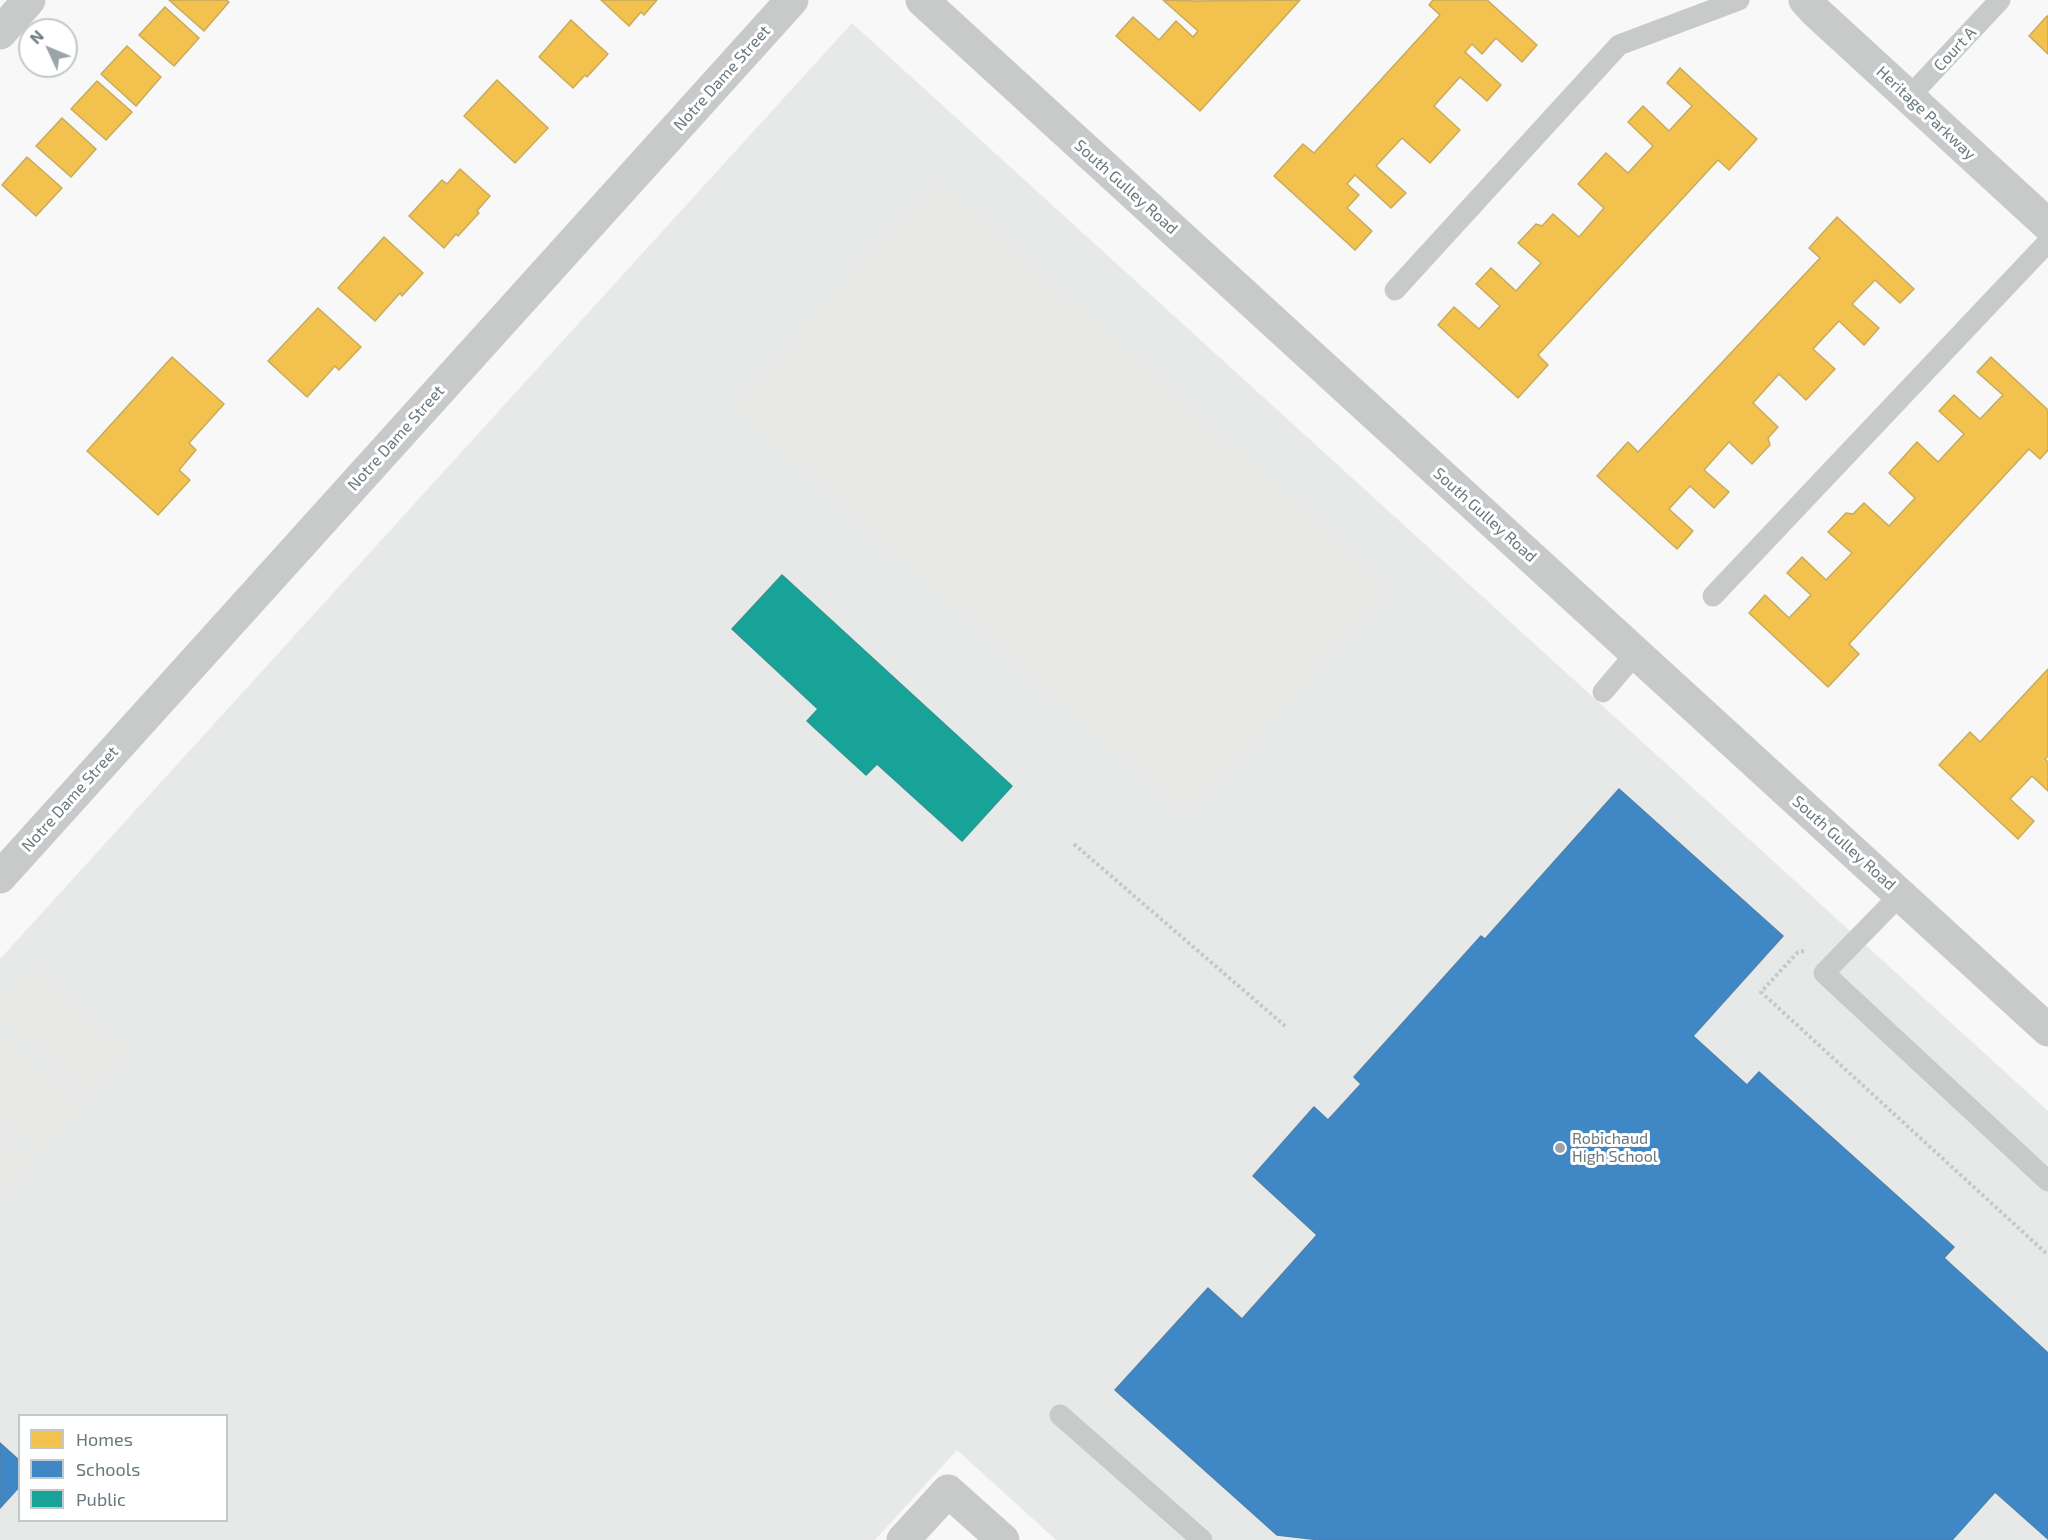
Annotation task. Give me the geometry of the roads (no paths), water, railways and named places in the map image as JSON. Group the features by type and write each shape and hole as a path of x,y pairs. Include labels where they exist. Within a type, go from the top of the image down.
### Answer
{"street":[{"path":"0,33 29,0"},
{"name":"Notre Dame Street","path":"0,877 792,0"},
{"name":"South Gulley Road","path":"922,0 2048,1030"},
{"name":"Heritage Parkway","path":"1805,0 2048,225"},
{"path":"903,1540 948,1491 1003,1540"}],"lane":[{"path":"1395,290 1619,45 1739,0"},
{"name":"Court A","path":"1909,98 2000,0"},
{"path":"1713,596 2048,242"},
{"path":"1603,692 1636,653"},
{"path":"1900,895 1824,973 2048,1180"},
{"path":"1060,1415 1202,1540"}],"place":[{"name":"Robichaud High School","path":"1560,1148"}]}
